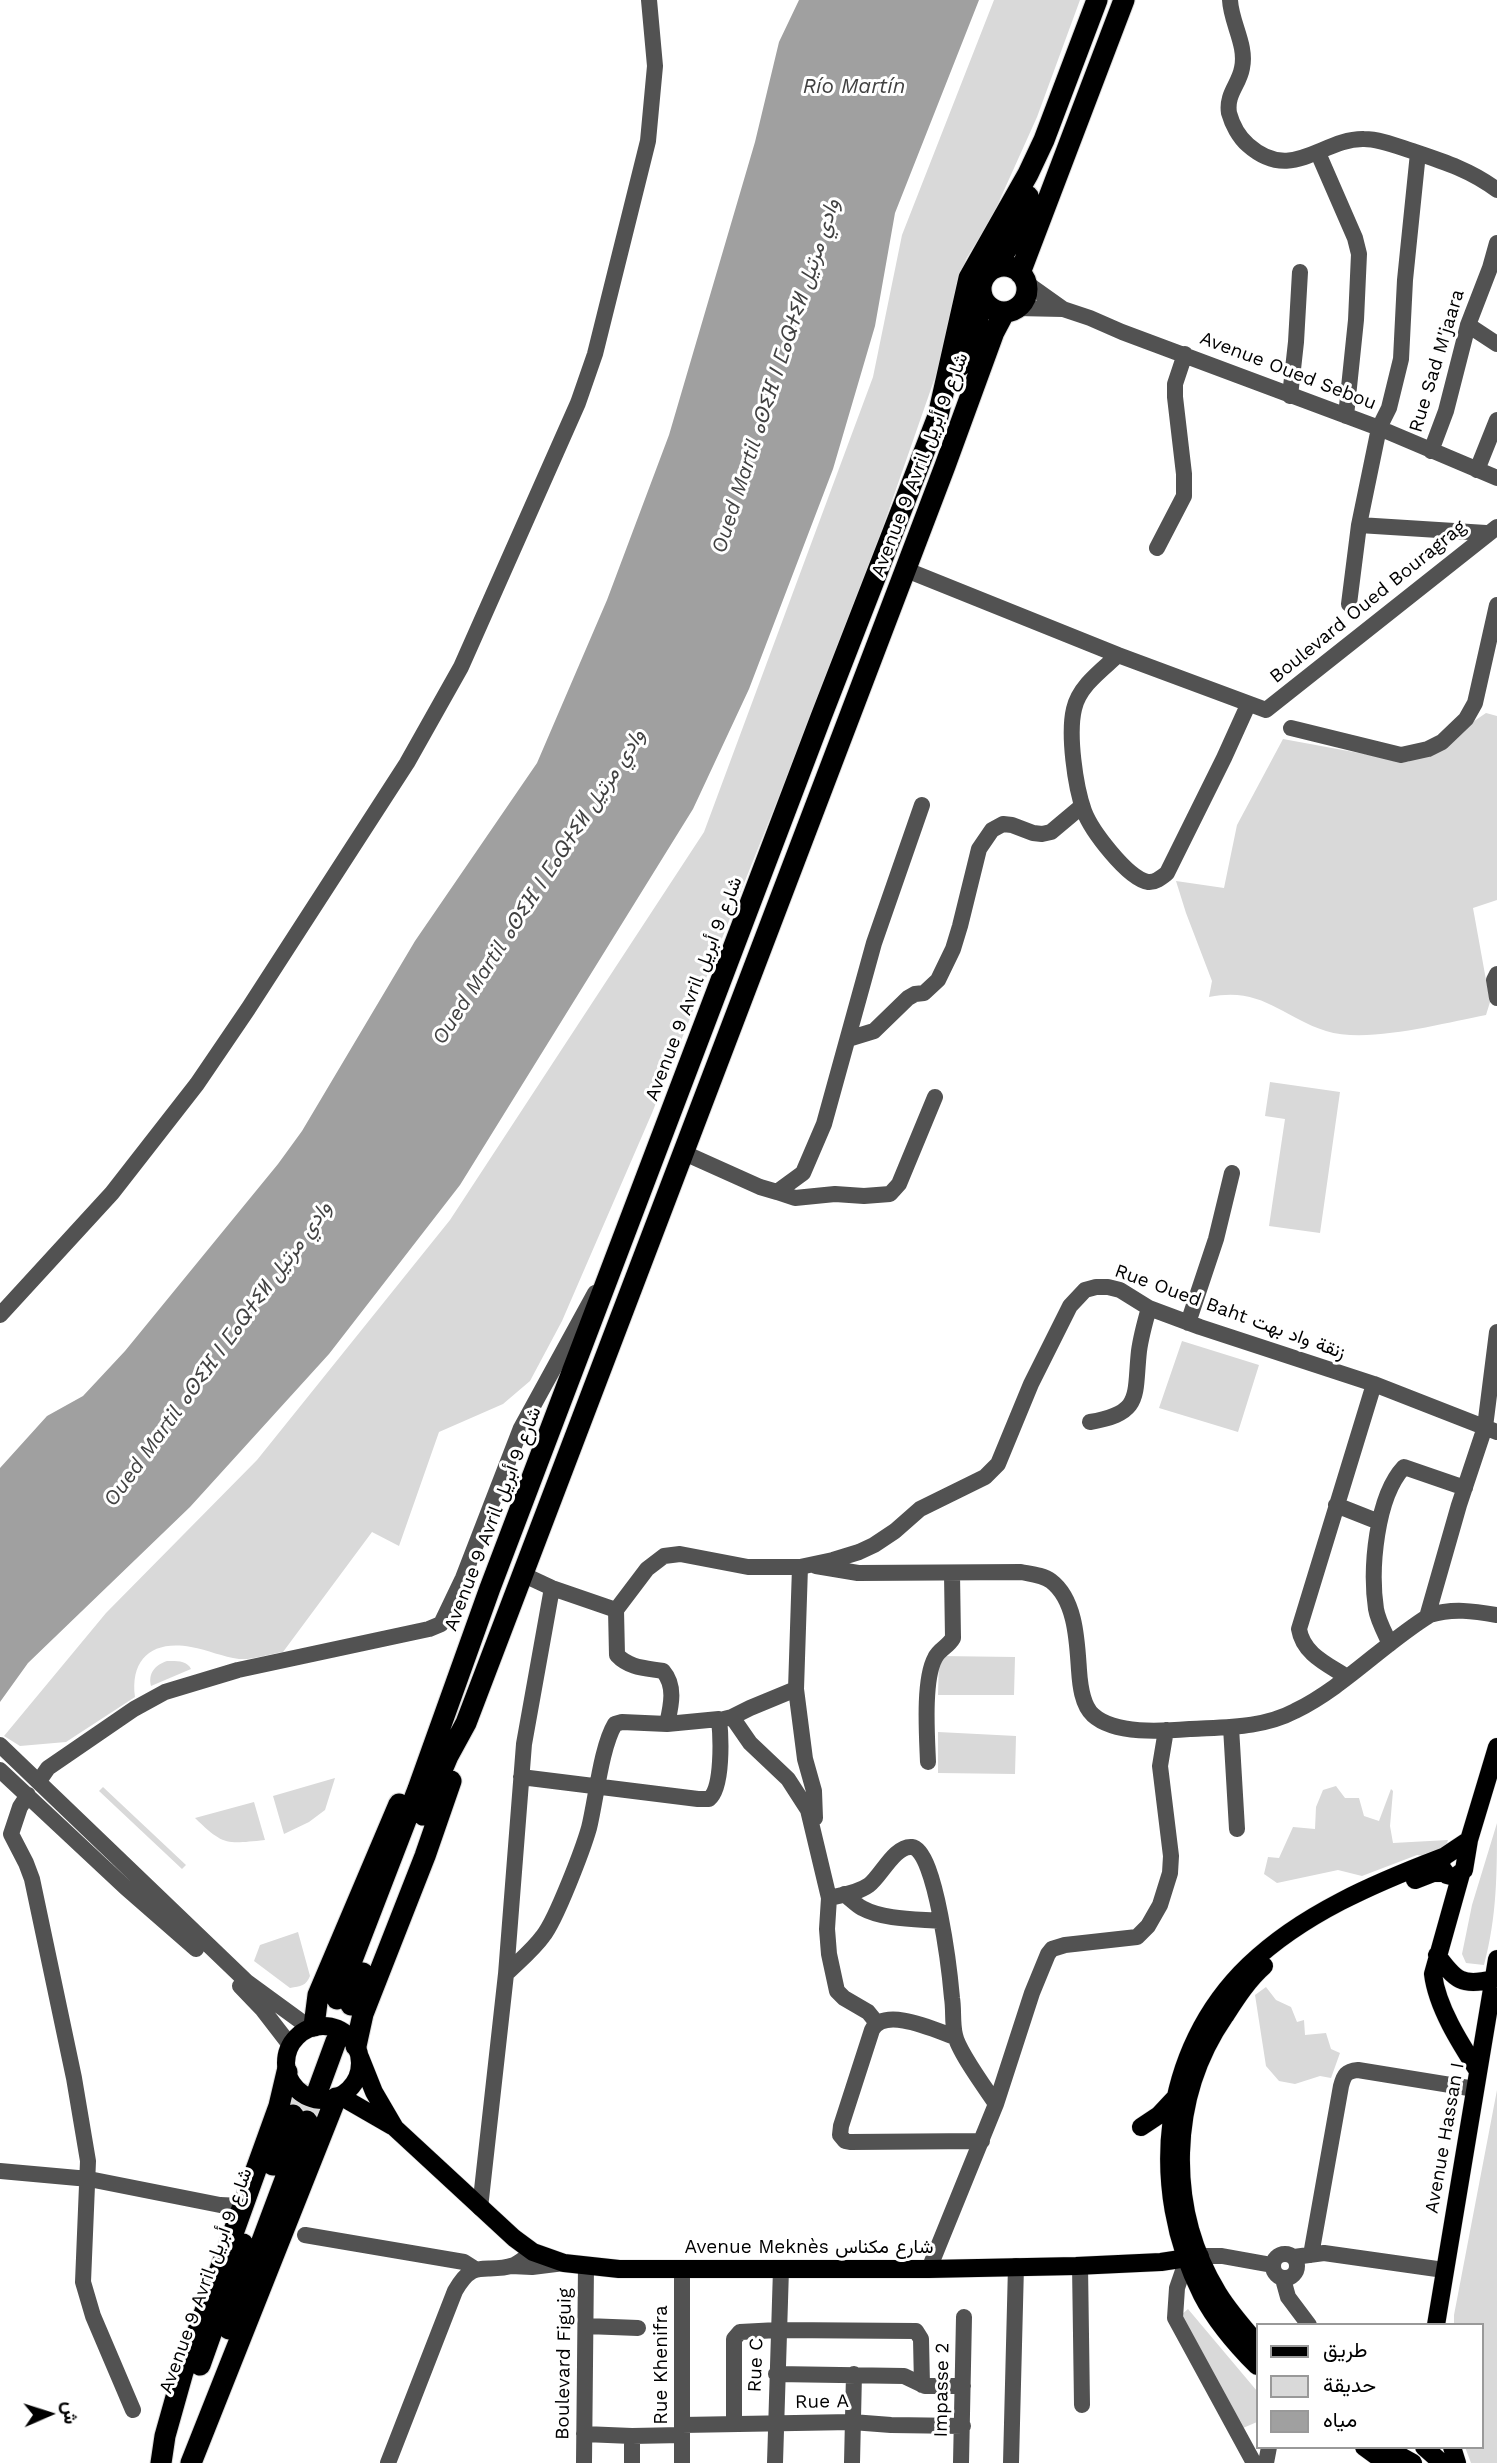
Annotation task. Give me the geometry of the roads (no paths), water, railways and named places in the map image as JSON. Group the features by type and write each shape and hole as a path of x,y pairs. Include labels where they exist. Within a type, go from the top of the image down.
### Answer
{"highway":[{"name":"Avenue 9 Avril شارع 9 أبريل","path":"1010,311 904,569 466,1723 448,1756 344,2002 490,1588 938,416 969,278 1028,174 1044,140 1097,0"},
{"path":"1023,278 1004,266 989,271 982,282 984,301 989,307 1010,311 1026,294 1023,278 1124,0"},
{"path":"995,268 1011,242 1044,140"},
{"path":"938,416 962,363 984,301"},
{"path":"191,2463 334,2039 363,2014 425,1856 454,1774 466,1723"},
{"path":"334,2039 318,1996 379,1848 402,1798 440,1728"},
{"path":"163,2463 165,2436 183,2372 279,2106 317,2088"},
{"name":"Avenue 9 Avril شارع 9 أبريل","path":"163,2463 252,2219 300,2118 265,2228 183,2463"}],"main road":[{"path":"1256,2365 1217,2320 1202,2294 1194,2258 1183,2188 1182,2123 1195,2073 1215,2030 1255,1974 1306,1934 1377,1897 1452,1866 1469,1840 1497,1747"},
{"path":"1452,1866 1454,1899 1433,1974 1447,2015 1478,2071"},
{"path":"1256,2342 1194,2258 1177,2225 1170,2184 1169,2149 1174,2099 1182,2070 1200,2030 1224,1993 1250,1964 1274,1944 1340,1901 1393,1877 1452,1866"},
{"path":"1437,1955 1449,1971 1464,1982 1475,1984 1493,1979"},
{"name":"Avenue Hassan I","path":"1436,2323 1497,1959"},
{"name":"Avenue Hassan I","path":"1447,2323 1452,2275 1497,2007"},
{"path":"302,2032 334,2039 357,2078 350,2088 317,2088 286,2063 290,2045 302,2032"},
{"name":"Avenue Meknès شارع مكناس","path":"334,2039 374,2092 395,2128"},
{"name":"Avenue Meknès شارع مكناس","path":"317,2088 395,2128 480,2208 533,2252 564,2263 619,2269 929,2269 1080,2266 1194,2258"},
{"path":"1141,2127 1159,2115 1174,2099"},
{"path":"1367,2449 1386,2463"},
{"path":"1389,2449 1413,2459"}],"street":[{"path":"0,1315 112,1194 190,1093 248,1009 400,774 461,667 578,403 595,354 648,141 655,66 649,0"},
{"path":"1230,0 1233,23 1241,45 1243,67 1229,96 1229,111 1233,124 1244,141 1255,151 1274,159 1292,160 1347,141 1362,139 1395,145 1456,165 1478,176 1497,191"},
{"path":"1318,153 1355,238 1359,254 1357,308 1346,416"},
{"path":"1349,604 1359,525 1379,428 1395,389 1401,359 1405,281 1418,153"},
{"name":"Rue Sad M'jaara","path":"1431,451 1446,411 1468,326 1494,270 1497,243"},
{"path":"1290,396 1297,342 1300,272"},
{"name":"Avenue Oued Sebou","path":"1023,278 1063,309 1379,428 1497,478"},
{"name":"Avenue Oued Sebou","path":"1010,311 1063,309"},
{"path":"1468,326 1497,344"},
{"path":"1157,548 1184,496 1175,384 1185,354"},
{"path":"1477,470 1497,422"},
{"path":"1359,525 1492,530"},
{"name":"Boulevard Oued Bouragrag","path":"1248,705 1266,710 1492,530"},
{"path":"904,569 1248,705 1167,873 1154,881 1147,882 1132,874 1091,828 1077,785 1073,752 1074,708 1087,685 1118,655"},
{"path":"1291,728 1401,755 1428,749 1442,742 1466,719 1475,703 1497,605"},
{"path":"777,1192 803,1173 813,1154 824,1124 874,943 922,805"},
{"path":"848,1039 874,1031 908,998 924,993 938,980 956,938 979,849 992,830 1003,824 1033,833 1051,832 1082,806"},
{"path":"1497,974 1494,980 1497,998"},
{"path":"682,1152 760,1187 795,1198 835,1194 890,1194 898,1184 935,1097"},
{"path":"1188,1323 1216,1239 1232,1173"},
{"path":"39,1781 48,1768 134,1709 165,1692 238,1670 429,1629 441,1624 463,1578 521,1428 581,1316 612,1270"},
{"name":"Rue Oued Baht زنقة واد بهت","path":"616,1610 647,1569 664,1556 680,1555 748,1567 805,1566 859,1552 874,1545 895,1531 920,1508 985,1477 998,1464 1070,1306 1085,1290 1108,1287 1120,1290 1149,1307 1188,1323 1374,1384 1491,1429"},
{"path":"1090,1422 1121,1414 1133,1398 1138,1380 1139,1347 1149,1307"},
{"path":"1427,1617 1465,1488 1491,1429 1497,1332"},
{"path":"1347,1676 1309,1652 1300,1638 1299,1629 1374,1384"},
{"path":"1390,1644 1376,1610 1375,1568 1378,1522 1394,1477 1404,1467 1465,1488"},
{"path":"1336,1506 1378,1522"},
{"path":"941,1921 876,1913 836,1896 819,1862 814,1827 814,1791 805,1759 796,1689 805,1566 858,1573 1021,1572 1040,1575 1052,1582 1062,1594 1072,1616 1080,1685 1091,1714 1123,1729 1231,1727 1275,1720 1296,1711 1427,1617 1445,1611 1497,1615"},
{"path":"522,1574 552,1588 616,1610 617,1655 624,1662 663,1671 668,1677 671,1706 667,1724"},
{"path":"928,1762 930,1675 936,1655 953,1638 952,1574"},
{"path":"480,2208 506,1974 521,1777 530,1709 552,1588"},
{"path":"506,1974 545,1935 588,1830 610,1733 615,1724 667,1724 726,1718 796,1689"},
{"path":"521,1777 709,1799 716,1792 726,1718"},
{"path":"726,1718 788,1779 808,1810 814,1827"},
{"path":"1231,1727 1237,1829"},
{"path":"929,2269 982,2141 1036,1980 1049,1952 1065,1945 1137,1937 1148,1926 1160,1905 1170,1873 1171,1856 1160,1766 1166,1730"},
{"path":"0,1745 247,1982 334,2039"},
{"path":"0,1770 125,1887 237,1983 263,2010 290,2045"},
{"path":"29,1795 6,1829 26,1863 34,1888 74,2078 89,2179 82,2257 83,2283 93,2316 133,2410"},
{"path":"836,1896 869,1886 894,1855 904,1848 919,1850 927,1865 941,1921 953,1999 955,2037 996,2104"},
{"path":"836,1896 827,1929 837,1991 868,2012 877,2022"},
{"path":"877,2022 893,2020 955,2037"},
{"path":"877,2022 872,2030 841,2126 842,2138 855,2142 982,2141"},
{"path":"1311,2255 1343,2076 1347,2072 1358,2070 1475,2090"},
{"path":"0,2171 89,2179 220,2205 242,2206"},
{"path":"305,2235 464,2262 475,2269"},
{"path":"510,2266 533,2252"},
{"path":"1308,2323 1288,2297 1283,2279 1277,2276 1272,2265 1278,2255 1289,2254 1294,2257 1324,2252 1444,2270"},
{"name":"Avenue Meknès شارع مكناس","path":"1194,2258 1222,2256 1272,2265"},
{"path":"1283,2279 1296,2273 1298,2267 1294,2257"},
{"path":"1194,2258 1177,2288 1175,2318 1254,2463"},
{"path":"388,2463 455,2291 463,2278 475,2269 564,2263"},
{"name":"Boulevard Figuig","path":"584,2463 586,2266"},
{"path":"1011,2463 1016,2266"},
{"path":"1080,2266 1082,2405"},
{"name":"Rue Khenifra","path":"682,2268 682,2463"},
{"name":"Rue C","path":"775,2463 781,2269"},
{"name":"Impasse 2","path":"961,2463 964,2317"},
{"path":"586,2326 638,2328"},
{"path":"734,2424 735,2336 740,2332 916,2331 922,2342 922,2385"},
{"path":"776,2374 909,2377 922,2385 963,2386"},
{"path":"852,2463 854,2374"},
{"name":"Rue A","path":"584,2434 632,2436 734,2424 852,2422 891,2426 963,2426"},
{"path":"632,2436 632,2463"}],"water":[{"name":"Río Martín","path":"799,0 979,0 895,213 875,326 833,469 749,689 693,809 460,1185 329,1354 190,1507 28,1663 0,1702 0,1468 47,1416 83,1396 125,1351 278,1164 302,1131 415,941 537,763 607,600 669,435 755,142 779,42"}],"tunnel":[{"path":"336,2041 351,2005"},
{"path":"293,2115 305,2083"},
{"path":"307,2121 318,2090"}],"water label":[{"name":"Oued Martil ⴰⵙⵉⴼ ⵏ ⵎⴰⵕⵜⵉⵍ وادي مرتيل","path":"776,376"},
{"name":"Oued Martil ⴰⵙⵉⴼ ⵏ ⵎⴰⵕⵜⵉⵍ وادي مرتيل","path":"539,887"},
{"name":"Oued Martil ⴰⵙⵉⴼ ⵏ ⵎⴰⵕⵜⵉⵍ وادي مرتيل","path":"218,1354"}]}
